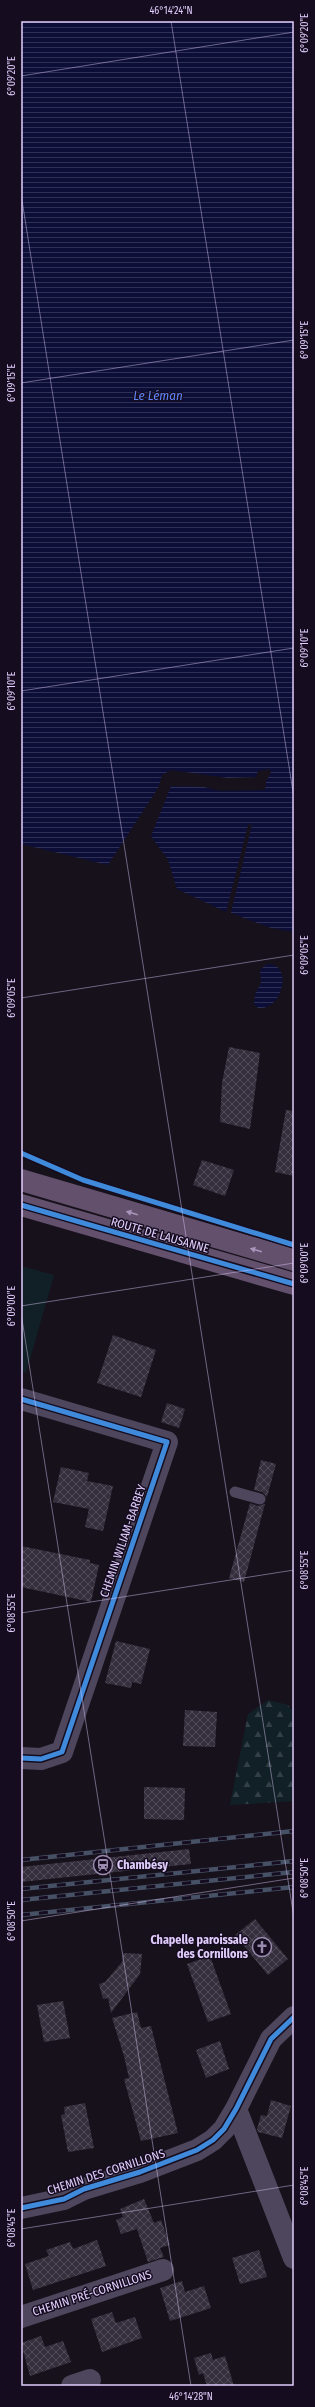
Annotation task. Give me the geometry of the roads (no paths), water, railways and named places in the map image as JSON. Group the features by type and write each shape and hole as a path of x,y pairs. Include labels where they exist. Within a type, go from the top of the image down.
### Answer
{"main road":[{"name":"ROUTE DE LAUSANNE","path":"21,1180 294,1260"},
{"name":"ROUTE DE LAUSANNE","path":"21,1205 294,1284"}],"street":[{"name":"CHEMIN WILIAM-BARBEY","path":"21,1399 167,1442 62,1752 41,1759 21,1758"},
{"name":"CHEMIN DES CORNILLONS","path":"21,2208 64,2199 84,2189 140,2172 197,2150 213,2140 224,2128 236,2109 271,2039 294,2017"},
{"path":"236,2109 294,2258"},
{"name":"CHEMIN PRÉ-CORNILLONS","path":"21,2317 163,2270"}],"lane":[{"path":"235,1492 260,1499"}],"water":[{"name":"Le Léman","path":"21,21 294,21 294,932 271,928 231,913 252,824 248,825 226,912 177,889 168,860 151,836 171,786 204,787 220,791 265,790 266,781 271,773 269,769 258,771 256,777 228,778 171,770 162,775 158,788 108,865 21,844"},
{"path":"267,964 275,965 280,970 282,986 279,995 274,1002 267,1007 258,1008 254,1004 255,994 261,983 260,970"}],"railway":[{"path":"21,1860 294,1831"},
{"path":"21,1889 294,1861"},
{"path":"21,1900 294,1872"},
{"path":"21,1915 294,1887"}],"place":[{"name":"Chambésy","path":"103,1865"},
{"name":"Chapelle paroissale des Cornillons","path":"262,1947"}]}
